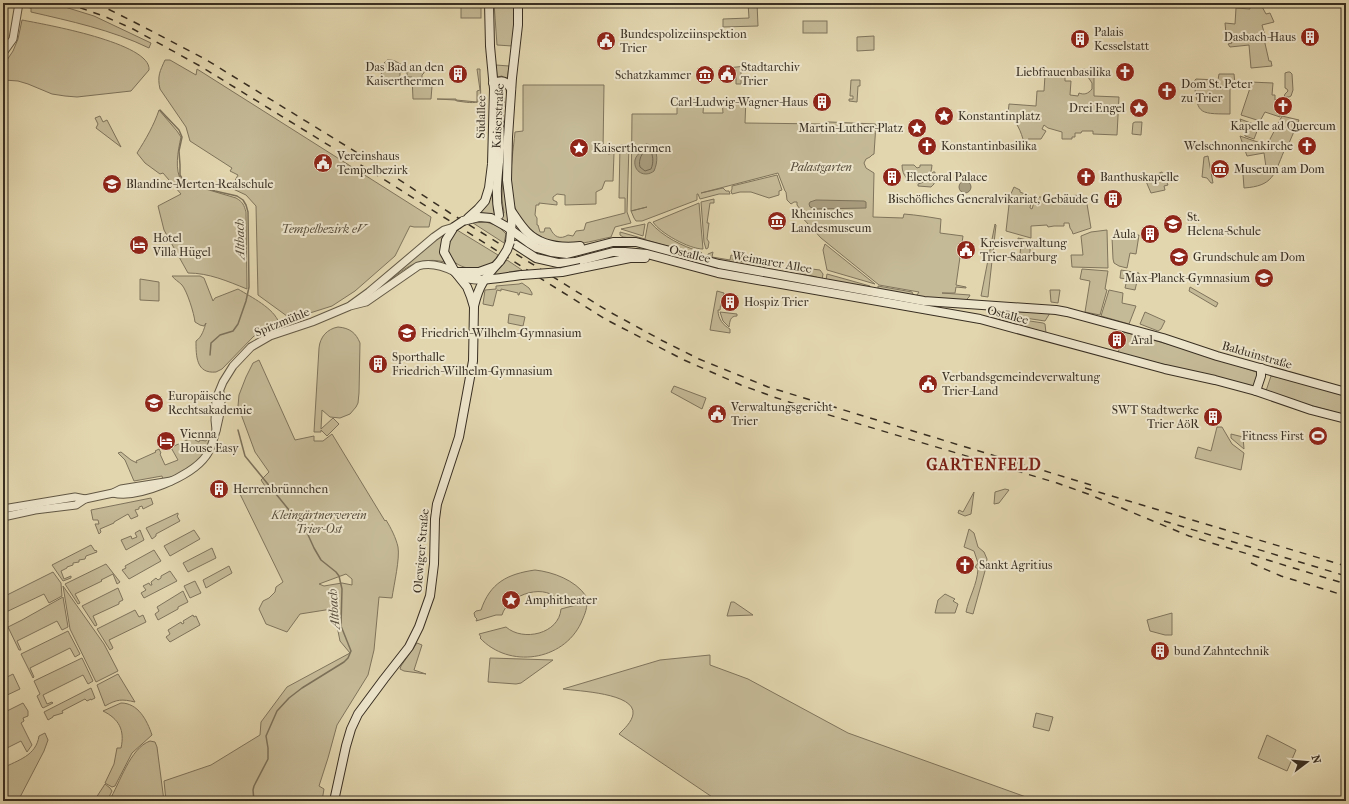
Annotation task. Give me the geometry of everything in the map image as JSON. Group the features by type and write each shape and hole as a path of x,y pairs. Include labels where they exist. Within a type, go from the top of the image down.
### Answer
{"main road":[{"name":"Südallee","path":"463,221 482,205 489,188 493,156 496,93 494,86 490,36 489,3"},
{"name":"Kaiserstraße","path":"512,230 507,180 511,89 516,46 518,3"},
{"path":"494,86 500,80 508,83 511,89"},
{"path":"499,215 497,199 500,144 495,109 501,110 510,106"},
{"path":"511,211 526,232 541,241 554,246 567,248 613,242"},
{"path":"484,217 496,220 512,230 513,244 484,279 478,290 474,307 467,287 455,272 445,255 444,249 447,237 454,226 463,221 484,217"},
{"name":"Weimarer Allee","path":"512,230 529,244 552,252 567,254 613,242 636,242 719,264 889,295 938,303 1008,306"},
{"path":"513,244 536,258 558,263 571,263 604,254 625,252 647,254 658,258"},
{"path":"455,272 467,278 484,279 562,272 630,258 658,258"},
{"name":"Ostallee","path":"658,258 718,273 980,319 1165,369 1204,377 1256,391 1311,410 1346,419"},
{"path":"455,272 479,272 497,264"},
{"name":"Balduinstraße","path":"1008,306 1067,312 1163,338 1216,356 1346,392"},
{"name":"Olewiger Straße","path":"334,801 351,729 358,714 409,647 421,622 430,596 434,564 435,519 437,504 459,437 473,361 474,307"},
{"path":"1256,391 1261,376 1261,368"}],"street":[{"path":"3,54 13,38 19,3"},
{"name":"Spitzmühle","path":"85,499 113,493 121,495 159,487 188,472 202,462 212,445 219,421 221,404 220,392 225,379 242,355 258,342 273,335 312,322 350,306 369,292 434,237 444,230 454,226"},
{"name":"Spitzmühle","path":"350,306 359,305 372,299 418,266 429,264 438,265 455,272"},
{"path":"3,508 75,497 85,499"},
{"path":"3,517 35,510 76,505 85,499"}],"green space":[{"path":"26,3 52,3 94,16 151,43 149,48 106,31 31,12 31,8 25,7"},
{"path":"461,3 481,3 481,18 461,18"},
{"path":"494,3 515,3 515,25 512,46 497,45"},
{"path":"748,3 757,3 758,26 723,27 723,19 749,18"},
{"path":"1249,3 1260,3 1266,14 1270,13 1274,22 1262,25 1265,36 1231,39 1230,34 1226,34 1225,23 1235,24 1236,8 1250,9"},
{"path":"22,20 72,30 116,43 133,51 145,60 149,70 131,91 77,97 52,94 18,81 4,80 5,63 13,51 18,39"},
{"path":"803,21 827,21 827,33 803,33"},
{"path":"874,36 874,50 857,51 857,37"},
{"path":"1264,39 1269,61 1271,61 1272,66 1251,68 1249,45 1230,47 1228,44 1232,43 1231,42"},
{"name":"Tempelbezirk eV","path":"165,60 170,60 196,75 197,69 431,217 429,227 410,226 395,256 355,291 332,306 291,319 258,295 256,206 246,195 231,188 238,175 230,171 232,168 190,141 186,127 160,89 160,74"},
{"path":"387,60 395,61 406,67 422,66 424,73 422,75 422,85 432,86 431,99 413,99 412,77 407,77 407,72 400,72 400,79 380,79 384,63"},
{"path":"496,65 509,66 507,80 502,76 497,77"},
{"path":"746,66 746,70 741,70 741,84 736,84 736,70 728,70 727,68"},
{"path":"477,69 480,69 481,101 477,102 477,91 480,90"},
{"path":"1082,69 1094,70 1094,96 1119,97 1117,135 1093,134 1093,131 1082,131 1081,133 1075,133 1075,137 1072,137 1072,139 1062,139 1062,132 1048,128 1044,125 1042,129 1046,131 1041,139 1028,139 1028,143 1024,143 1018,127 1008,114 1009,104 1036,106 1037,91 1044,91 1045,75 1065,75 1065,81 1071,81 1070,95 1078,96 1079,93 1087,93 1092,89 1092,83 1088,77 1082,76"},
{"path":"1288,72 1292,74 1293,90 1291,96 1284,97 1288,91 1285,88 1285,73"},
{"path":"1219,74 1234,74 1235,84 1230,84 1230,114 1205,112 1198,106 1194,81 1196,79 1218,80"},
{"path":"851,80 860,80 857,102 849,101 849,99 853,99 853,96 850,96"},
{"path":"1250,82 1273,83 1272,95 1275,95 1275,100 1281,101 1280,117 1265,112 1260,121 1241,115 1250,88"},
{"path":"498,84 505,86 504,107 502,109 499,108"},
{"path":"523,85 604,85 603,151 607,152 608,154 614,153 613,181 605,181 602,189 596,192 596,204 565,205 565,195 557,194 553,197 553,200 557,202 557,205 539,203 539,205 536,205 535,215 540,232 544,232 545,228 550,228 553,234 558,237 565,237 568,235 573,236 576,231 584,230 586,223 625,213 625,198 619,198 620,145 629,145 627,212 631,223 615,227 611,237 577,244 558,243 536,234 525,225 518,214 513,201 511,173 515,132 523,131"},
{"name":"Palastgarten","path":"740,97 746,97 745,123 825,124 825,122 830,122 876,124 874,154 866,159 864,163 866,168 874,173 873,217 903,218 904,214 941,219 940,233 963,236 956,285 966,288 956,287 955,293 942,293 970,295 966,300 933,300 878,290 878,286 912,292 914,296 919,292 879,285 821,238 797,212 800,209 797,202 791,204 787,200 786,192 778,173 701,193 723,188 726,191 729,191 730,194 719,194 700,199 697,194 697,200 642,221 636,221 631,211 632,114 677,114 677,100 704,100 703,113 723,113 722,100 740,101"},
{"path":"437,99 456,99 476,102 469,102"},
{"path":"159,110 181,137 177,166 182,182 236,198 244,206 246,212 247,289 211,276 188,273 164,230 158,206 181,194 163,173 160,174 145,163 137,153 150,132"},
{"path":"100,116 103,122 107,120 121,147 96,128 98,124 95,118"},
{"path":"1282,116 1299,120 1286,150 1268,143"},
{"path":"1240,119 1259,126 1254,139 1245,136"},
{"path":"1142,122 1141,135 1132,134 1133,123"},
{"path":"1240,136 1284,151 1275,173 1267,182 1254,187 1244,188 1243,174 1266,167 1264,153 1247,156"},
{"path":"1208,156 1213,183 1211,183 1207,178 1202,177 1204,157"},
{"path":"902,165 914,165 917,168 920,167 920,165 932,165 927,178 922,182 917,183 907,178 903,173"},
{"path":"503,170 507,222 491,214 480,213 493,186 497,215 504,213 502,199"},
{"path":"933,172 935,172 934,184 931,187 918,186 918,184 927,181"},
{"path":"1162,172 1168,185 1164,186 1165,190 1151,193 1145,179"},
{"path":"777,175 782,190 779,191 779,195 769,198 751,192 732,194 732,186"},
{"path":"1014,187 1020,190 1020,192 1032,197 1030,208 1032,209 1035,199 1038,199 1039,197 1045,197 1045,199 1082,195 1083,199 1086,198 1091,228 1073,234 1069,223 1064,223 1064,226 1031,226 1031,238 1006,231 1010,196"},
{"path":"714,199 714,203 710,203 707,223 709,223 707,239 709,242 708,248 706,249 704,242 701,202"},
{"path":"699,203 703,249 675,240 662,231 653,222"},
{"path":"486,222 498,226 506,234 504,243 473,223"},
{"path":"650,222 673,240 701,252 701,256 646,240 623,237 620,235 620,232 645,239 648,223"},
{"path":"645,224 643,236 621,229"},
{"path":"995,224 988,297 981,296"},
{"path":"457,230 498,255 491,263 483,267 473,269 456,263 450,257 448,249 450,240"},
{"path":"1107,230 1108,268 1072,267 1071,255 1083,255 1081,236 1091,232"},
{"path":"1130,234 1130,236 1139,235 1136,254 1130,253 1127,268 1114,263 1112,237 1123,237 1123,235"},
{"path":"441,235 443,237 441,249 445,262 433,260 414,264 405,269 372,295 370,293"},
{"path":"1018,238 1032,241 1042,239 1042,247 1030,248 1030,255 1020,255 1021,243 1018,242"},
{"path":"825,244 875,284 827,270 823,250"},
{"path":"713,252 712,257 730,260 731,255 734,256 733,260 744,262 745,258 763,262 765,263 765,267 763,268 710,259 708,254"},
{"path":"507,260 522,270 494,275 498,268 499,269"},
{"path":"796,267 820,270 823,274 822,280 799,272 796,270"},
{"path":"1082,269 1108,271 1105,289 1107,290 1100,315 1085,312 1090,281 1080,279"},
{"path":"1121,270 1139,273 1135,290 1125,288 1127,279 1120,278"},
{"path":"827,274 870,286 870,289 826,280"},
{"path":"172,276 200,276 204,278 213,301 215,298 238,289 255,299 272,312 279,323 254,336 222,369 216,372 204,370 198,363 196,341 204,330 206,323 204,326 195,322 190,302 184,288"},
{"path":"140,279 159,282 159,301 140,300"},
{"path":"522,283 529,288 532,295 520,292 518,295 518,293 501,289 501,291 497,290 493,306 483,304 485,290 496,289 496,286"},
{"path":"1190,287 1218,303 1216,307 1189,291"},
{"path":"1050,290 1060,290 1058,303 1051,302"},
{"path":"1109,290 1123,293 1122,303 1136,306 1129,324 1101,316"},
{"path":"717,291 724,293 718,313 721,321 730,329 730,333 710,330"},
{"path":"998,311 1050,313 1045,321 998,314"},
{"path":"720,312 737,314 737,316 731,319 729,327 723,321"},
{"path":"1145,312 1165,321 1161,329 1158,331 1140,324"},
{"path":"509,314 525,317 523,326 508,323"},
{"path":"997,316 1043,323 1045,324 1046,333 997,319"},
{"path":"338,327 352,332 357,336 360,343 358,403 350,414 340,418 330,417 322,410 321,429 333,418 339,424 327,436 321,430 321,432 314,432 319,348 321,340 325,334"},
{"path":"1124,332 1204,354 1259,373 1254,387 1118,353"},
{"name":"Kleingärtnerverein Trier-Ost","path":"259,360 295,440 314,436 314,441 323,441 332,434 385,521 386,520 388,523 398,547 398,565 392,598 379,597 374,650 368,675 337,725 319,786 324,789 322,801 166,801 164,781 211,765 260,735 261,722 287,687 350,653 340,641 337,626 338,608 300,614 287,632 266,624 259,609 263,601 269,598 275,592 276,587 283,582 240,494 269,492 261,480 269,472 255,452 238,406 239,395 253,363","holes":["346,574 352,579 352,585 342,583 324,586 319,584"]},
{"path":"1271,376 1346,395 1346,415 1294,401 1266,391"},
{"path":"674,386 706,398 702,409 671,392"},
{"path":"1217,427 1222,427 1232,444 1244,453 1241,470 1195,458 1198,447 1211,451"},
{"path":"1231,434 1243,437 1244,449 1231,438"},
{"path":"196,436 195,440 199,442 200,440 206,441 208,436 211,436 208,445 199,459 187,469 163,480 162,476 134,481 125,460 118,453 121,452 137,463 136,461 156,452 155,451 159,449 165,465 178,460 169,444 173,443 174,446"},
{"path":"1005,489 1009,490 999,503 994,504 995,492"},
{"path":"974,492 971,514 965,516 958,513 959,510 963,512"},
{"path":"151,498 153,504 143,509 142,506 139,507 139,509 135,510 138,516 131,519 128,514 114,523 100,529 101,532 99,534 95,524 99,524 98,520 93,520 91,510"},
{"path":"178,513 177,516 180,521 156,534 156,536 152,539 146,528"},
{"path":"969,529 974,533 978,547 984,552 987,559 973,614 966,612 976,580 978,569 975,567 978,563 974,551 964,547"},
{"path":"140,530 144,540 126,550 121,540 131,536 132,539 137,537 135,533"},
{"path":"194,530 200,539 170,556 164,546"},
{"path":"91,545 97,552 86,556 85,559 73,563 73,565 61,571 64,579 71,576 71,578 63,581 52,565"},
{"path":"212,548 216,558 188,572 183,563"},
{"path":"154,550 161,561 129,579 122,570 126,568 125,566"},
{"path":"106,564 120,582 117,584 113,574 101,580 102,581 75,594 80,603 78,604 65,584"},
{"path":"229,566 232,573 206,588 203,580"},
{"path":"535,570 556,575 570,581 586,596 560,603 554,596 547,593 529,593 512,601 502,615 496,615 476,621 477,619 474,613 481,610 489,593 501,581 516,574"},
{"path":"170,571 177,581 144,598 141,593 146,590 143,586 149,583 152,585 151,582 156,578 158,580 161,576"},
{"path":"53,572 61,583 62,596 49,603 44,594 4,613 8,622 6,624 3,618 3,597"},
{"path":"195,581 201,593 190,598 184,586"},
{"path":"63,586 104,644 118,671 96,682 70,629"},
{"path":"118,588 123,600 119,602 119,604 93,616 97,625 95,626 82,606"},
{"path":"183,591 188,602 158,620 155,614 159,611 157,607"},
{"path":"945,594 955,599 953,601 958,604 955,613 935,613 938,600"},
{"path":"63,597 68,627 62,630 57,621 17,641 21,650 19,650 8,627"},
{"path":"587,602 586,610 581,623 573,636 562,646 549,653 520,657 505,654 492,648 480,638 481,637 479,634 506,627 513,632 521,634 539,633 547,630 554,624 559,618 561,609"},
{"path":"731,602 734,602 753,615 727,616"},
{"path":"135,610 139,617 143,615 146,622 109,640 113,648 110,650 97,629"},
{"path":"1172,613 1172,635 1165,635 1150,631 1147,620"},
{"path":"193,615 194,617 196,616 200,625 170,642 166,637 170,634 168,630 181,622 182,624 184,623 183,621"},
{"path":"68,631 80,654 75,657 70,648 30,668 34,677 33,678 21,654"},
{"path":"417,643 422,645 414,670 426,674 404,671 400,669"},
{"path":"710,655 710,665 748,679 848,733 1026,797 1079,801 718,801 619,734 629,723 633,714 631,707 625,702 616,697 604,694 563,689 660,660"},
{"path":"82,658 93,681 88,684 83,675 43,695 47,704 53,703 43,708 37,696 40,694 34,681"},
{"path":"490,658 553,660 521,683 516,684 488,682"},
{"path":"13,674 20,689 3,697 3,679"},
{"path":"118,674 135,702 120,700 105,706 97,685"},
{"path":"91,688 95,698 87,701 85,699 62,711 63,713 53,716 48,720 44,712"},
{"path":"23,703 28,711 28,716 23,718 24,721 21,723 32,745 27,752 21,741 3,750 3,713"},
{"path":"121,703 132,706 141,713 152,735 132,753 115,786 112,787 105,783 114,764 117,748 121,748 122,736 120,726 117,721 103,711"},
{"path":"1036,713 1053,717 1049,731 1033,727"},
{"path":"45,733 48,740 44,751 18,801 3,801 3,768 20,760 30,753 37,743 39,736"},
{"path":"1267,735 1296,750 1287,771 1258,758"},
{"path":"150,741 155,742 157,747 164,801 109,801 131,758 143,745"},
{"path":"105,784 112,791 107,801 94,801"}],"water":[{"path":"646,144 652,145 657,157 654,171 644,174 640,173 636,168 635,160"},
{"path":"963,181 967,181 971,187 967,193 963,193 959,189 959,185"},
{"path":"816,200 864,201 866,202 866,208 816,209 810,207 810,202"}],"waterway":[{"name":"Altbach","path":"160,110 179,130 182,137 179,151 180,175 183,180 215,191 237,196 243,200 248,212 249,287 246,301 238,324 233,331 220,335 211,343 210,355"},
{"name":"Altbach","path":"238,430 245,456 304,526 321,560 339,576 342,589 341,626 351,651 348,658 344,662 302,688 289,698 277,711 266,736 268,759 254,786 254,801"}],"railway":[{"path":"67,3 106,17 133,29 200,66 369,170 605,319 684,360 741,385 774,397 819,412 1057,483 1088,494 1189,536 1346,584"},
{"path":"96,3 205,59 369,160 450,213 608,311 699,359 768,387 1091,485"},
{"path":"1085,488 1346,566"},
{"path":"1164,521 1346,576"},
{"path":"1251,563 1281,576 1346,596"}],"place":[{"name":"Dasbach-Haus","path":"1310,37"},
{"name":"Palais Kesselstatt","path":"1080,39"},
{"name":"Bundespolizeiinspektion Trier","path":"606,41"},
{"name":"Liebfrauenbasilika","path":"1125,72"},
{"name":"Das Bad an den Kaiserthermen","path":"458,74"},
{"name":"Stadtarchiv Trier","path":"727,74"},
{"name":"Schatzkammer","path":"705,75"},
{"name":"Dom St. Peter zu Trier","path":"1167,91"},
{"name":"Carl-Ludwig-Wagner-Haus","path":"822,102"},
{"name":"Kapelle ad Quercum","path":"1283,106"},
{"name":"Drei Engel","path":"1139,108"},
{"name":"Konstantinplatz","path":"944,116"},
{"name":"Martin-Luther-Platz","path":"917,128"},
{"name":"Konstantinbasilika","path":"927,146"},
{"name":"Welschnonnenkirche","path":"1307,146"},
{"name":"Kaiserthermen","path":"579,148"},
{"name":"Vereinshaus Tempelbezirk","path":"323,163"},
{"name":"Museum am Dom","path":"1220,169"},
{"name":"Electoral Palace","path":"892,177"},
{"name":"Banthuskapelle","path":"1086,177"},
{"name":"Blandine-Merten-Realschule","path":"112,184"},
{"name":"Bischöfliches Generalvikariat, Gebäude G","path":"1113,199"},
{"name":"Rheinisches Landesmuseum","path":"777,221"},
{"name":"St. Helena-Schule","path":"1173,224"},
{"name":"Aula","path":"1150,234"},
{"name":"Hotel Villa Hügel","path":"139,245"},
{"name":"Kreisverwaltung Trier-Saarburg","path":"966,250"},
{"name":"Grundschule am Dom","path":"1179,257"},
{"name":"Max-Planck-Gymnasium","path":"1264,278"},
{"name":"Hospiz Trier","path":"730,302"},
{"name":"Friedrich-Wilhelm-Gymnasium","path":"407,333"},
{"name":"Aral","path":"1117,340"},
{"name":"Sporthalle Friedrich-Wilhelm-Gymnasium","path":"378,364"},
{"name":"Verbandsgemeindeverwaltung Trier-Land","path":"928,384"},
{"name":"Europäische Rechtsakademie","path":"154,403"},
{"name":"Verwaltungsgericht Trier","path":"717,414"},
{"name":"SWT Stadtwerke Trier AöR","path":"1213,417"},
{"name":"Fitness First","path":"1318,436"},
{"name":"Vienna House Easy","path":"166,441"},
{"name":"Herrenbrünnchen","path":"219,489"},
{"name":"Sankt Agritius","path":"965,565"},
{"name":"Amphitheater","path":"511,600"},
{"name":"bund Zahntechnik","path":"1160,651"}],"district":[{"name":"GARTENFELD","path":"984,464"}]}
